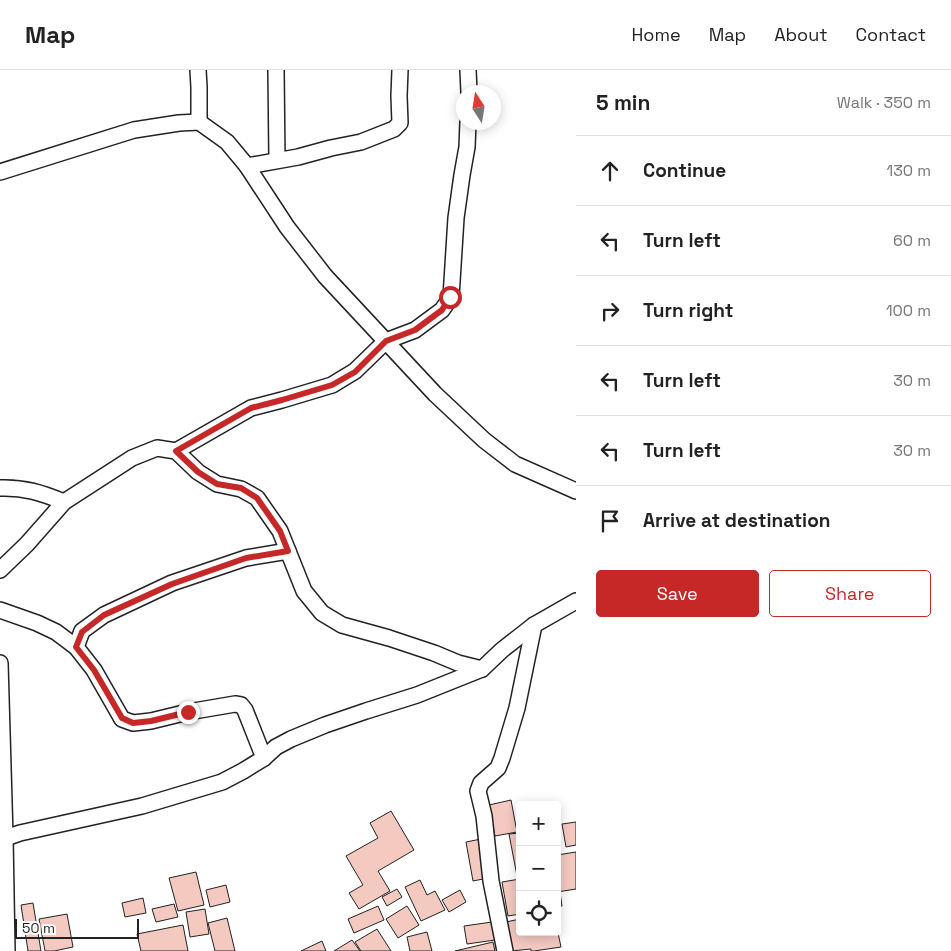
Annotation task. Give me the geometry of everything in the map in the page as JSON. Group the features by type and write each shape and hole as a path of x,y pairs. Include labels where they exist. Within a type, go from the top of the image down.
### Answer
{"street":[{"path":"198,70 199,122"},
{"path":"276,70 278,160"},
{"path":"247,166 298,157 360,142 394,129 400,123 398,96 400,70"},
{"path":"468,70 469,85"},
{"path":"0,172 134,130 199,122 227,142 247,166 287,227 325,276 435,394 484,440 515,464 576,490"},
{"path":"176,451 251,408 332,385 355,372 386,341 415,330 442,310 450,297 456,218 467,147 468,130"},
{"path":"0,570 27,544 64,502 132,458 157,448 176,451 198,472 217,484 241,488 257,498 280,531 304,591 322,613 342,625 389,638 458,663 482,669"},
{"path":"0,488 14,487 40,492 64,502"},
{"path":"76,647 82,632 104,615 172,584 246,558 288,551"},
{"path":"3,838 105,816 222,782 244,772 276,747 291,739 325,725 417,695 482,669 502,650 534,625 576,601"},
{"path":"0,610 56,632 76,647 94,670 122,718 133,723 235,704 241,705 245,710 264,758"},
{"path":"505,951 491,881 484,816 478,792 481,783 498,768 502,758 519,699 534,625"},
{"path":"0,663 6,951"}],"building":[{"path":"511,800 516,832 495,836 489,805"},
{"path":"391,811 414,850 378,871 390,891 359,909 349,893 363,885 346,856 378,838 370,823"},
{"path":"576,822 576,845 566,847 562,824"},
{"path":"516,833 516,871 509,834"},
{"path":"481,839 488,878 473,881 466,842"},
{"path":"576,852 576,889 561,891 561,854"},
{"path":"196,872 204,905 178,911 169,878"},
{"path":"420,880 427,895 435,891 445,910 421,921 405,887"},
{"path":"516,880 516,915 508,916 502,882"},
{"path":"226,885 230,902 210,907 206,890"},
{"path":"397,889 402,897 387,906 382,897"},
{"path":"460,890 466,902 449,912 442,900"},
{"path":"143,898 146,913 125,917 122,903"},
{"path":"33,903 41,951 28,951 21,905"},
{"path":"174,904 178,917 156,922 152,909"},
{"path":"378,906 384,920 354,933 348,919"},
{"path":"407,906 419,925 398,938 386,919"},
{"path":"205,909 209,934 190,937 186,912"},
{"path":"67,914 73,947 45,951 39,919"},
{"path":"227,918 235,951 215,951 208,923"},
{"path":"516,920 516,936 559,936 561,947 534,951 531,951 531,949 511,951 506,922"},
{"path":"492,922 495,940 467,944 464,926"},
{"path":"183,925 188,951 141,951 137,934"},
{"path":"377,929 391,951 361,951 355,942"},
{"path":"427,932 432,951 410,951 407,937"},
{"path":"352,940 360,951 334,951"},
{"path":"322,941 326,951 301,951"},
{"path":"493,942 495,951 455,951"}],"route":[{"path":"188,712 151,721 133,723 122,718 94,670 76,647 82,632 104,615 172,584 246,558 288,551 280,531 257,498 241,488 217,484 198,472 176,451 251,408 332,385 355,372 386,341 415,330 442,310 450,297"}]}
